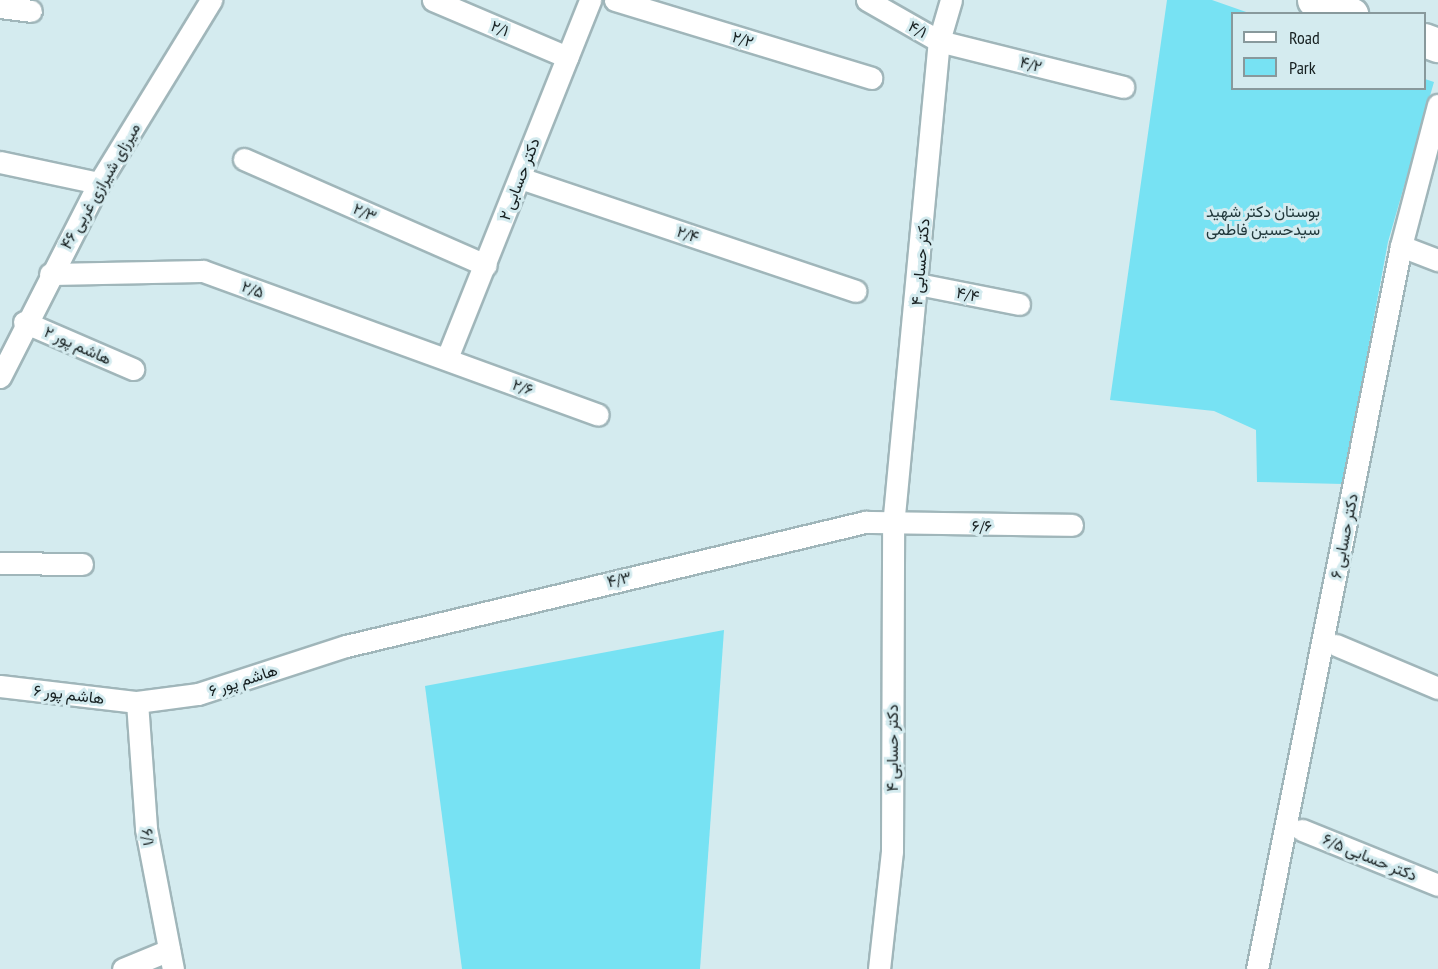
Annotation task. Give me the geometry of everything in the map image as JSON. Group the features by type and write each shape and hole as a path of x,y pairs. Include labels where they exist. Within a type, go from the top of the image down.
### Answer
{"main road":[{"path":"1314,0 1346,12"}],"street":[{"name":"میرزای شیرازی غربی ۴۶","path":"0,377 24,321 99,183 211,0"},
{"name":"۲/۱","path":"433,0 567,57"},
{"name":"دکتر حسابی ۲","path":"447,358 590,0"},
{"name":"۲/۲","path":"615,0 871,78"},
{"name":"۴/۱","path":"867,0 939,41"},
{"name":"دکتر حسابی ۴","path":"893,526 918,284 939,41 951,0"},
{"path":"0,7 31,11"},
{"name":"۴/۲","path":"939,41 1123,87"},
{"name":"۶ دکتر حسابی","path":"1257,969 1401,246 1438,105"},
{"name":"۲/۳","path":"244,159 486,265"},
{"path":"0,162 99,183"},
{"name":"۲/۴","path":"520,178 856,291"},
{"path":"1401,246 1438,260"},
{"name":"۲/۵","path":"50,273 202,271 447,358"},
{"name":"۴/۴","path":"918,284 1019,304"},
{"name":"۲ هاشم پور","path":"24,321 133,369"},
{"name":"۲/۶","path":"447,358 598,415"},
{"name":"۴/۳","path":"346,646 865,522 893,526"},
{"name":"۶/۶","path":"893,526 1072,525"},
{"name":"۴ دکتر حسابی","path":"879,969 892,851 893,526"},
{"path":"0,563 82,564"},
{"path":"1336,645 1438,688"},
{"name":"هاشم پور ۶","path":"137,702 198,694 346,646"},
{"name":"۶ هاشم پور","path":"0,686 137,702"},
{"name":"۶/۱","path":"137,702 146,829 171,959"},
{"name":"۶/۵ دکتر حسابی","path":"1302,830 1438,885"},
{"path":"123,969 171,959"}],"green space":[{"name":"بوستان دکتر شهید سیدحسین فاطمی","path":"1167,0 1212,0 1246,12 1231,12 1231,90 1426,90 1426,79 1434,82 1388,242 1343,484 1257,482 1256,430 1214,411 1110,400"},
{"path":"724,630 700,969 462,969 425,686"}]}
